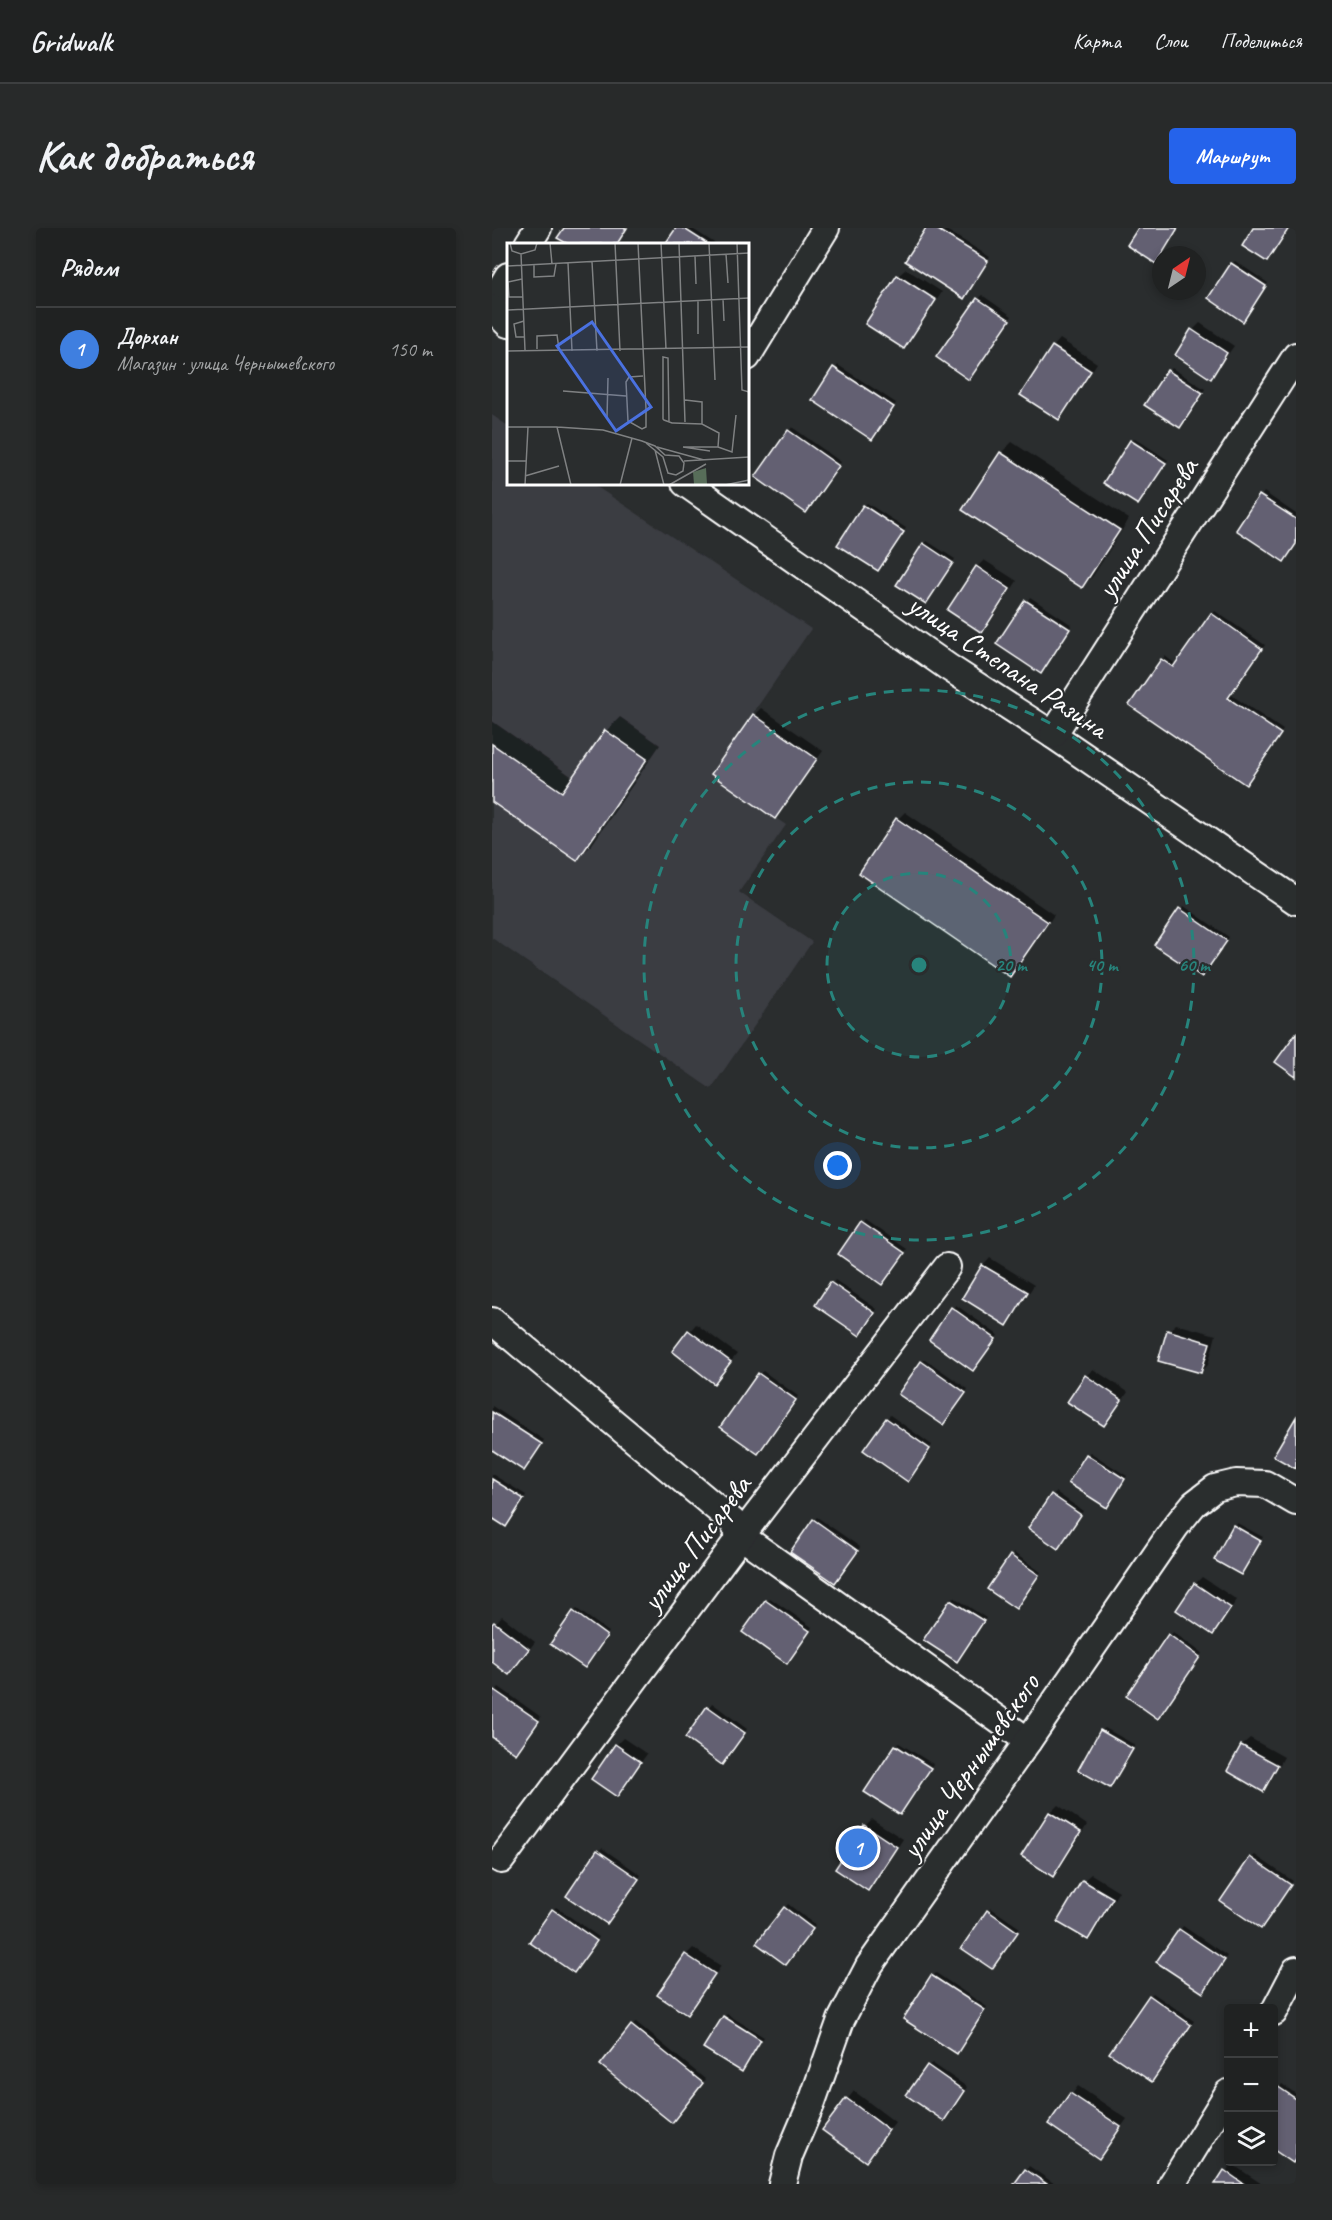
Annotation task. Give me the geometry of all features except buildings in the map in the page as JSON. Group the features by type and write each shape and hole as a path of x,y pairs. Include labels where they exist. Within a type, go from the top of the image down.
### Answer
{"street":[{"path":"529,243 538,228"},
{"path":"748,355 826,228"},
{"path":"492,303 507,278"},
{"path":"492,308 507,323"},
{"name":"улица Писарева","path":"1053,735 1296,356"},
{"name":"улица Степана Разина","path":"687,484 948,667 1053,735 1296,901"},
{"name":"улица Писарева","path":"501,1860 741,1536 947,1268"},
{"path":"492,1321 732,1521 741,1536 1028,1742"},
{"name":"улица Чернышевского","path":"782,2184 789,2156 812,2102 841,2020 869,1966 1028,1742 1176,1526 1194,1504 1215,1488 1236,1483 1265,1484 1296,1502"},
{"path":"1278,2004 1296,1970"},
{"path":"1172,2184 1224,2100"}],"shaded area":[{"path":"492,415 507,425 507,484 593,484 811,629 711,774 786,825 739,892 812,942 711,1089 492,938"}],"place":[{"name":"Дорхан","path":"858,1848"}]}
